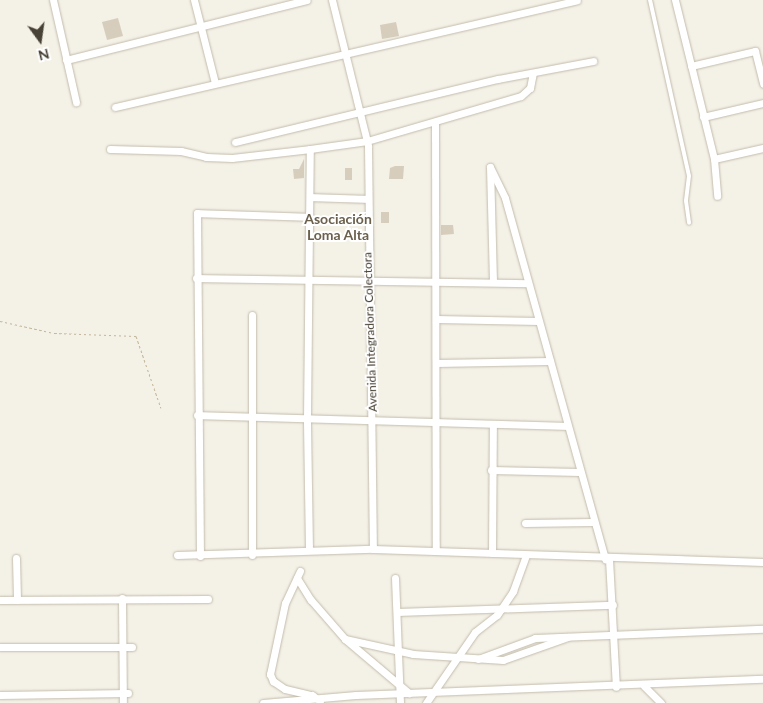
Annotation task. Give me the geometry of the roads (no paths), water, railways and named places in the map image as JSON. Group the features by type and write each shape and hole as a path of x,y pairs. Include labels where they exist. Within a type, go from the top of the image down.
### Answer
{"street":[{"path":"54,0 76,102"},
{"path":"194,0 215,84"},
{"path":"66,60 307,0"},
{"name":"Avenida Integradora Colectora","path":"332,0 367,141 373,420 373,549"},
{"path":"115,107 346,56 577,0"},
{"path":"674,0 714,159 717,196"},
{"path":"691,66 755,51 763,84"},
{"path":"235,142 360,114 498,79 593,61"},
{"path":"110,150 181,151 206,157 232,158 367,141 435,122 459,112 520,96 530,88 533,73"},
{"path":"703,117 763,103"},
{"path":"435,122 436,550"},
{"path":"714,159 763,148"},
{"path":"310,149 311,197 308,279 307,418 310,550"},
{"path":"493,282 490,166 505,198 593,522 607,559 612,605 616,687"},
{"path":"311,197 367,199"},
{"path":"200,556 197,415 197,213 310,217"},
{"path":"196,278 527,283"},
{"path":"252,315 254,416 252,555"},
{"path":"436,319 538,321"},
{"path":"436,363 550,361"},
{"path":"197,415 566,426"},
{"path":"492,552 491,470 493,424"},
{"path":"491,470 579,472"},
{"path":"525,523 593,522"},
{"path":"177,555 252,555 310,550 373,549 492,552 607,559 763,562"},
{"path":"426,703 475,632 502,608 513,590 526,555"},
{"path":"16,558 17,600"},
{"path":"321,702 312,695 285,689 273,681 270,674 278,625 299,574 311,600 345,639 404,691"},
{"path":"395,578 399,650 404,691 400,703"},
{"path":"122,598 125,693 123,703"},
{"path":"0,600 208,599"},
{"path":"397,612 612,605"},
{"path":"478,659 534,638 576,634 763,630"},
{"path":"345,639 399,650 478,659 521,656 576,634"},
{"path":"0,647 132,647"},
{"path":"263,703 321,702 404,691 432,693 616,687 763,679"},
{"path":"644,686 661,703"},
{"path":"0,695 125,693"}],"lane":[{"path":"650,0 689,176 686,201 689,223"}],"district":[{"name":"Asociación Loma Alta","path":"338,227"}]}
